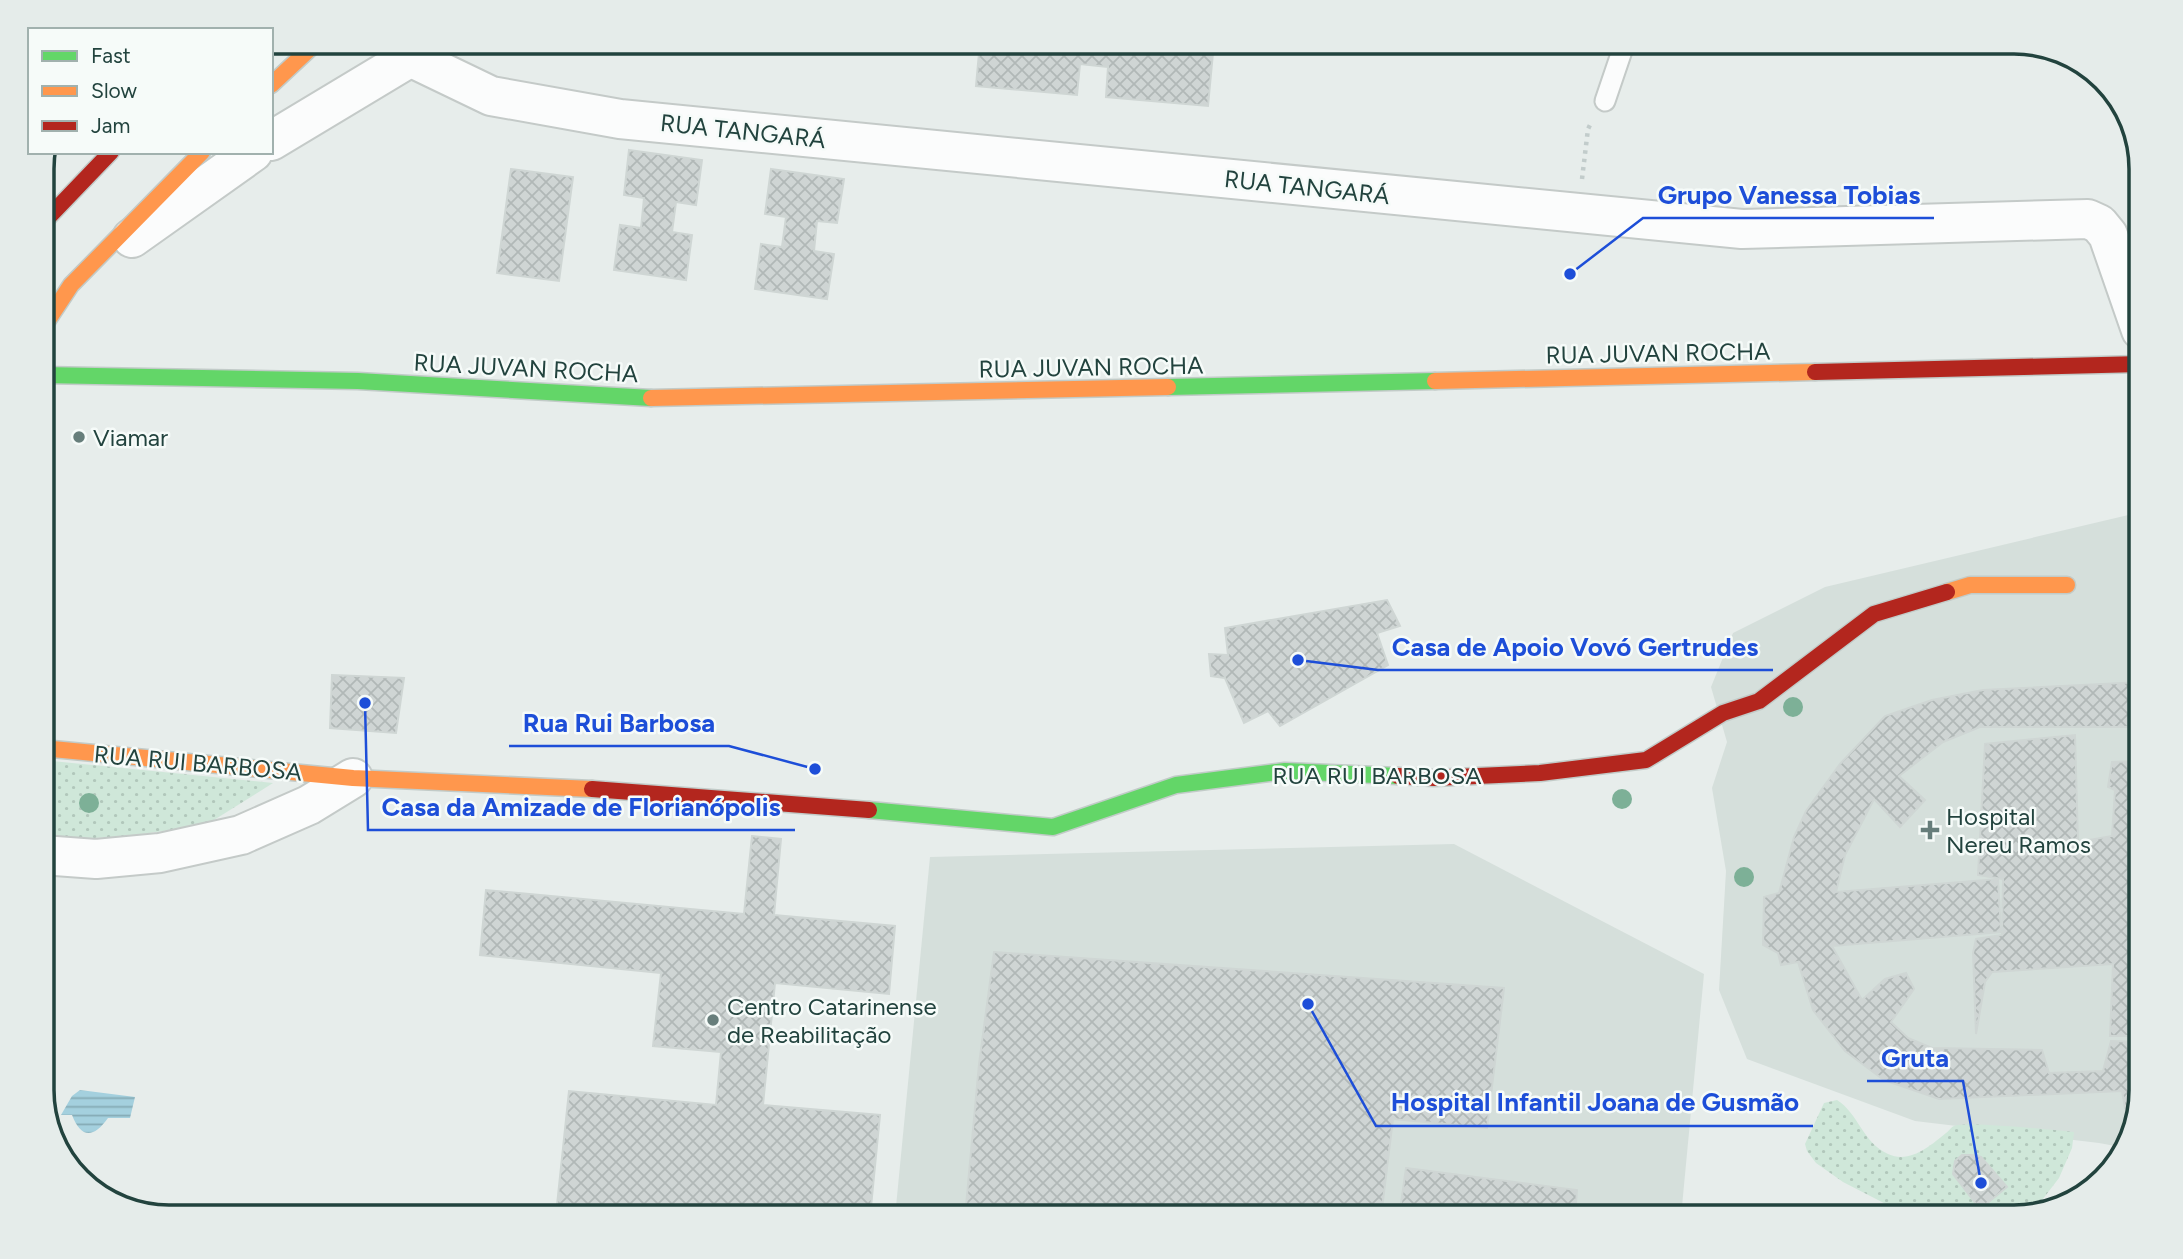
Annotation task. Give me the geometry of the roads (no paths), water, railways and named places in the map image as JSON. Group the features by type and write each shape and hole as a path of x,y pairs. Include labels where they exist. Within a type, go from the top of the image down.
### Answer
{"street":[{"path":"273,83 304,54"},
{"path":"273,140 417,54"},
{"name":"RUA TANGARÁ","path":"430,54 491,96 620,119 1742,229 2088,219 2099,224 2108,235 2129,295"},
{"path":"54,211 109,154"},
{"path":"54,310 71,285 200,154"},
{"path":"100,254 114,251 250,154"},
{"name":"RUA JUVAN ROCHA","path":"54,375 358,381 666,399 2129,364"},
{"name":"RUA RUI BARBOSA","path":"54,749 353,778 602,789 1053,827 1176,785 1285,771 1434,778 1540,773 1646,760 1723,713 1759,701 1874,614 1970,584 2067,585"},
{"name":"RUA RUI BARBOSA","path":"54,856 96,859 160,853 241,835 309,805 353,778"}],"lane":[{"path":"1605,101 1621,54"}],"water":[{"path":"80,1090 135,1097 130,1118 108,1118 97,1130 83,1132 72,1115 61,1115 72,1096"}],"place":[{"name":"Grupo Vanessa Tobias","path":"1570,274"},
{"name":"Viamar","path":"79,437"},
{"name":"Casa de Apoio Vovó Gertrudes","path":"1298,660"},
{"name":"Casa da Amizade de Florianópolis","path":"365,703"},
{"name":"Rua Rui Barbosa","path":"815,769"},
{"name":"Hospital Nereu Ramos","path":"1930,830"},
{"name":"Hospital Infantil Joana de Gusmão","path":"1308,1004"},
{"name":"Centro Catarinense de Reabilitação","path":"713,1020"},
{"name":"Gruta","path":"1981,1183"}]}
